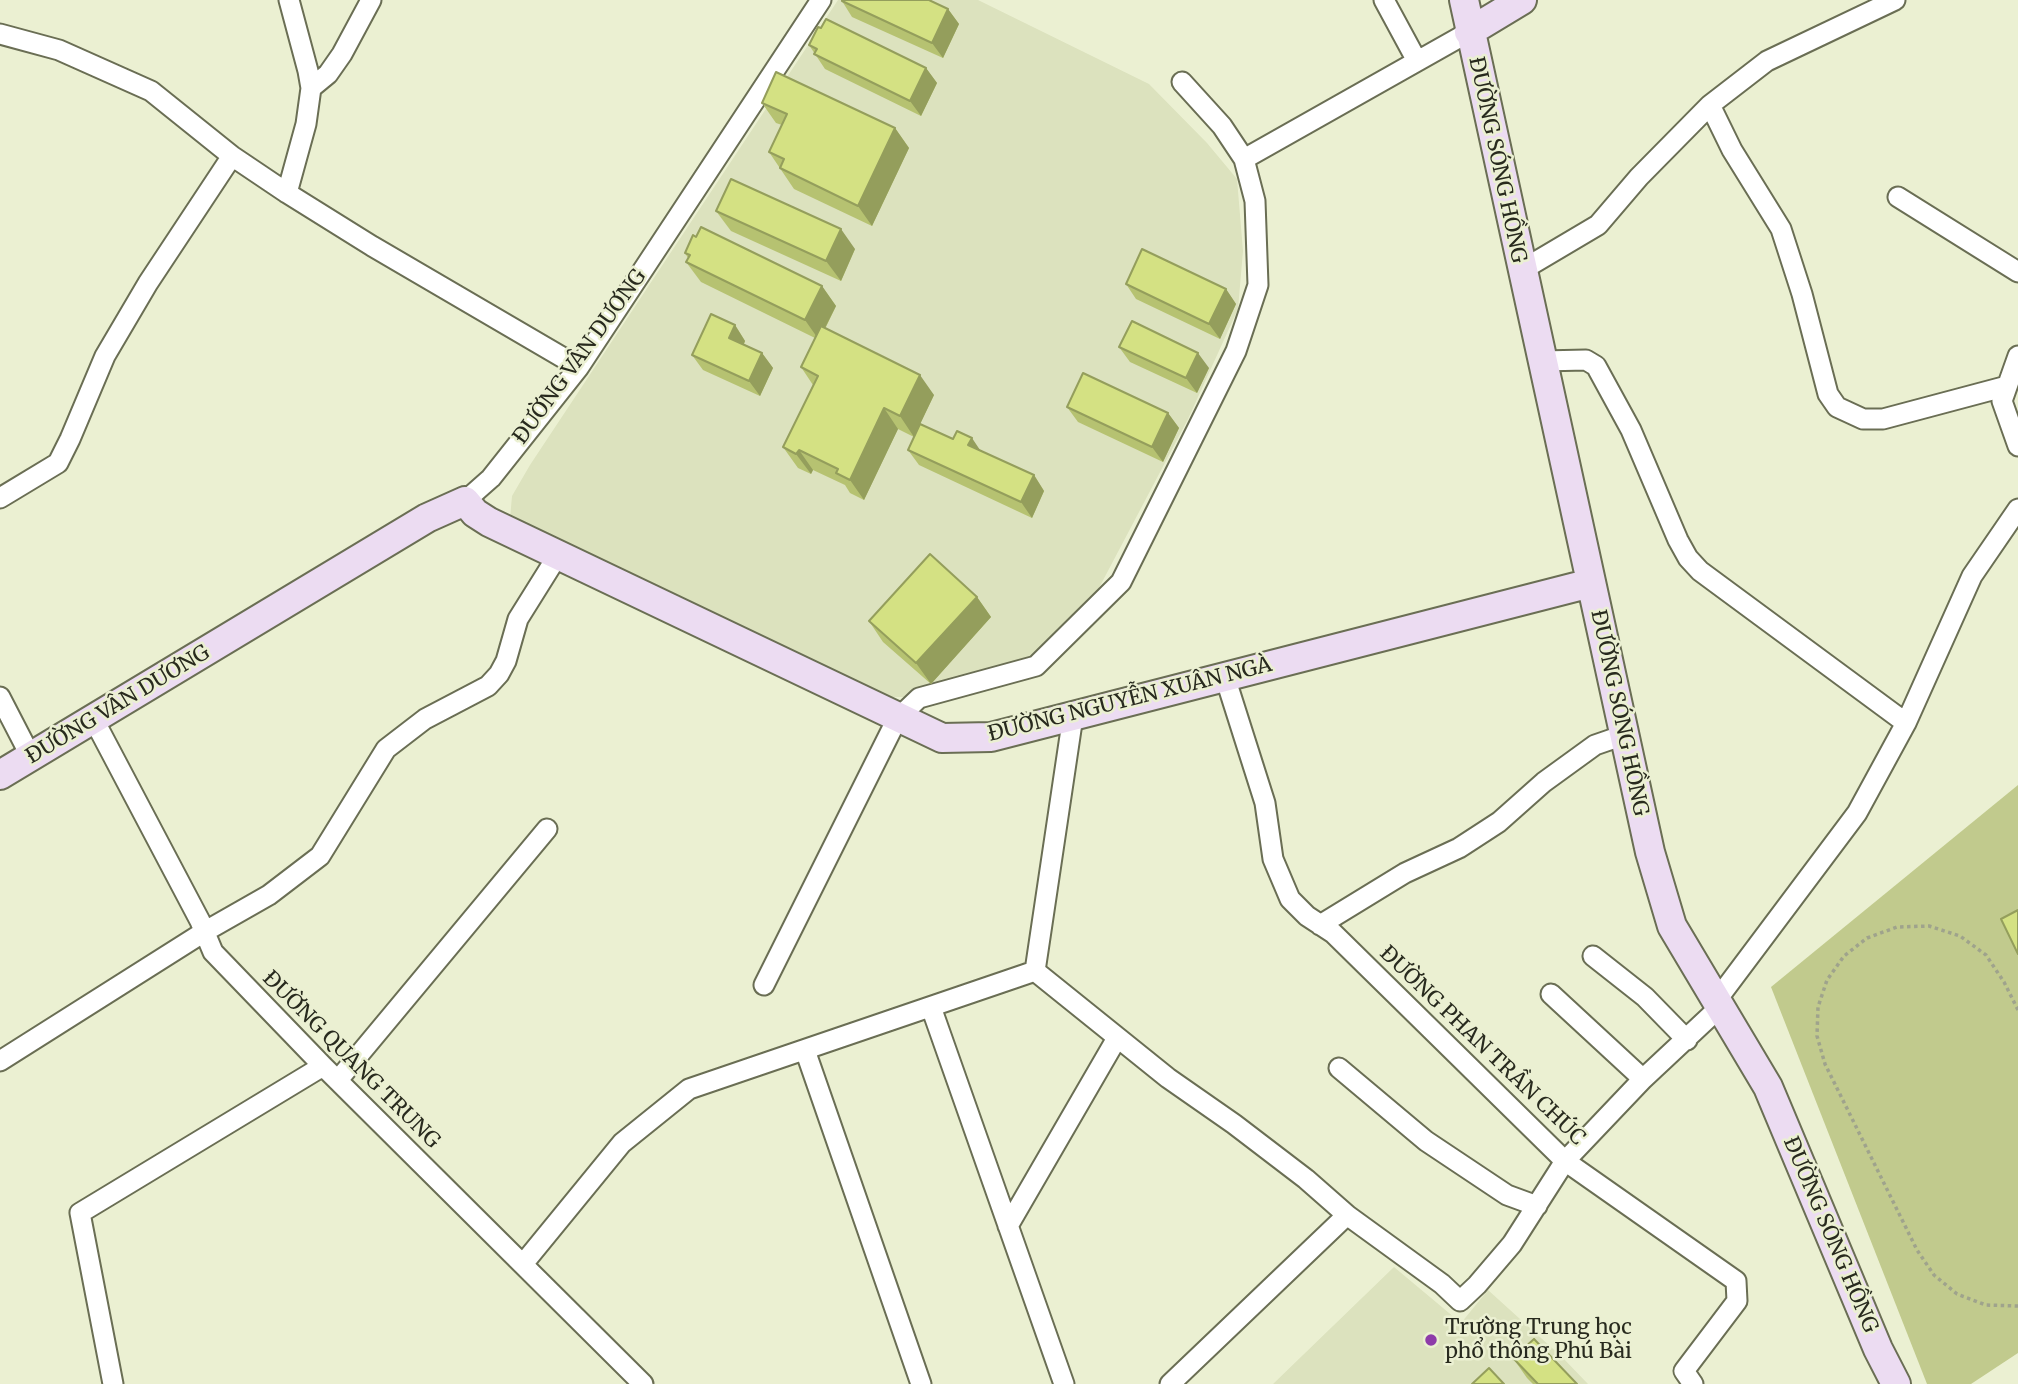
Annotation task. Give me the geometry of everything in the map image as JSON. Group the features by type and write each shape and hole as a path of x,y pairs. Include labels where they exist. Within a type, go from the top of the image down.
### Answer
{"street":[{"path":"287,193 306,124 311,88 289,0"},
{"path":"311,88 328,74 342,54 371,0"},
{"name":"ĐƯỜNG VÂN DƯƠNG","path":"0,775 427,518 465,500 491,478 579,367 821,0"},
{"path":"1384,0 1417,61"},
{"name":"ĐƯỜNG SÓNG HỒNG","path":"1464,0 1650,852 1672,926 1768,1087 1878,1349 1896,1384"},
{"path":"1244,159 1522,0"},
{"path":"1522,270 1598,225 1639,177 1710,105 1767,61 1895,0"},
{"path":"0,34 59,50 141,86 168,103 232,156 287,193 383,253 579,367"},
{"path":"764,985 897,719 919,698 1036,666 1121,582 1236,351 1258,285 1255,201 1244,159 1222,126 1182,82"},
{"path":"1710,105 1732,150 1781,229 1828,394 1837,407 1863,419 1883,419 2007,386"},
{"path":"0,498 58,463 71,439 105,356 148,283 232,156"},
{"path":"1898,197 2018,272"},
{"path":"2018,356 2002,401 2018,446"},
{"path":"1542,361 1586,360 1596,366 1631,430 1678,540 1688,558 1700,571 1906,723"},
{"name":"ĐƯỜNG NGUYỄN XUÂN NGÀ","path":"465,500 475,513 489,522 897,719 942,738 991,737 1591,583"},
{"path":"1035,971 1168,1078 1234,1124 1306,1179 1347,1215 1442,1284 1460,1301 1478,1285 1513,1244 1565,1161 1643,1079 1687,1040 1718,1004 1857,813 1906,723 1972,576 2018,509"},
{"path":"0,1061 204,932 268,895 320,856 386,749 425,719 488,687 499,674 506,661 518,618 558,555"},
{"name":"ĐƯỜNG PHAN TRẦN CHÚC","path":"1225,677 1265,803 1273,859 1290,900 1343,943 1565,1161 1737,1281 1737,1301 1684,1371 1693,1384"},
{"path":"0,697 31,757"},
{"path":"1035,971 1073,716"},
{"name":"ĐƯỜNG QUANG TRUNG","path":"94,720 213,952 323,1066 643,1384"},
{"path":"1321,925 1405,873 1459,848 1499,822 1544,782 1595,745 1624,735"},
{"path":"338,1080 547,829"},
{"path":"1593,956 1645,996 1687,1040"},
{"path":"523,1264 622,1143 689,1089 1035,971"},
{"path":"1551,995 1643,1079"},
{"path":"932,1007 1064,1384"},
{"path":"1008,1226 1117,1038"},
{"path":"805,1049 921,1384"},
{"path":"113,1384 80,1213 323,1066"},
{"path":"1339,1068 1426,1140 1507,1195 1537,1206"},
{"path":"1170,1384 1347,1215"}],"path":[{"path":"2018,1010 1986,955 1960,936 1929,926 1897,927 1867,938 1844,956 1827,980 1818,1007 1817,1036 1825,1065 1917,1250 1934,1275 1957,1294 1986,1305 2018,1306"}],"shaded area":[{"path":"838,0 978,0 1149,84 1207,143 1237,179 1243,251 1238,309 1188,419 1090,605 1033,659 904,697 885,697 510,519 512,496 530,465"},
{"name":"Trường Trung học phổ thông Phú Bài","path":"1394,1267 1461,1323 1488,1290 1588,1384 1273,1384"}],"green space":[{"path":"2018,785 2018,1353 1971,1384 1927,1384 1771,987"}],"building":[{"path":"842,0 929,0 948,9 932,43"},
{"path":"826,19 926,68 910,101 814,54 817,49 809,45 818,27 821,28"},
{"path":"776,72 895,128 858,206 780,168 784,159 769,152 787,114 762,103"},
{"path":"731,179 841,229 826,261 716,211"},
{"path":"701,227 822,286 805,320 686,262 690,255 685,253 693,235 696,237"},
{"path":"1142,249 1226,289 1209,324 1126,284"},
{"path":"711,314 735,325 729,338 762,353 749,381 692,355"},
{"path":"1132,321 1198,353 1186,378 1119,347"},
{"path":"821,326 920,375 900,416 884,408 850,480 836,473 838,469 799,450 796,454 783,447 818,376 801,367"},
{"path":"1083,373 1168,413 1152,447 1067,407"},
{"path":"920,424 953,439 957,431 972,438 968,445 1034,475 1021,502 908,450"},
{"path":"930,554 977,597 916,663 869,621"},
{"path":"2018,910 2018,954 2001,919"},
{"path":"1534,1339 1577,1384 1538,1384 1513,1358"},
{"path":"1489,1368 1504,1384 1472,1384"}],"place":[{"name":"Trường Trung học phổ thông Phú Bài","path":"1431,1340"}]}
